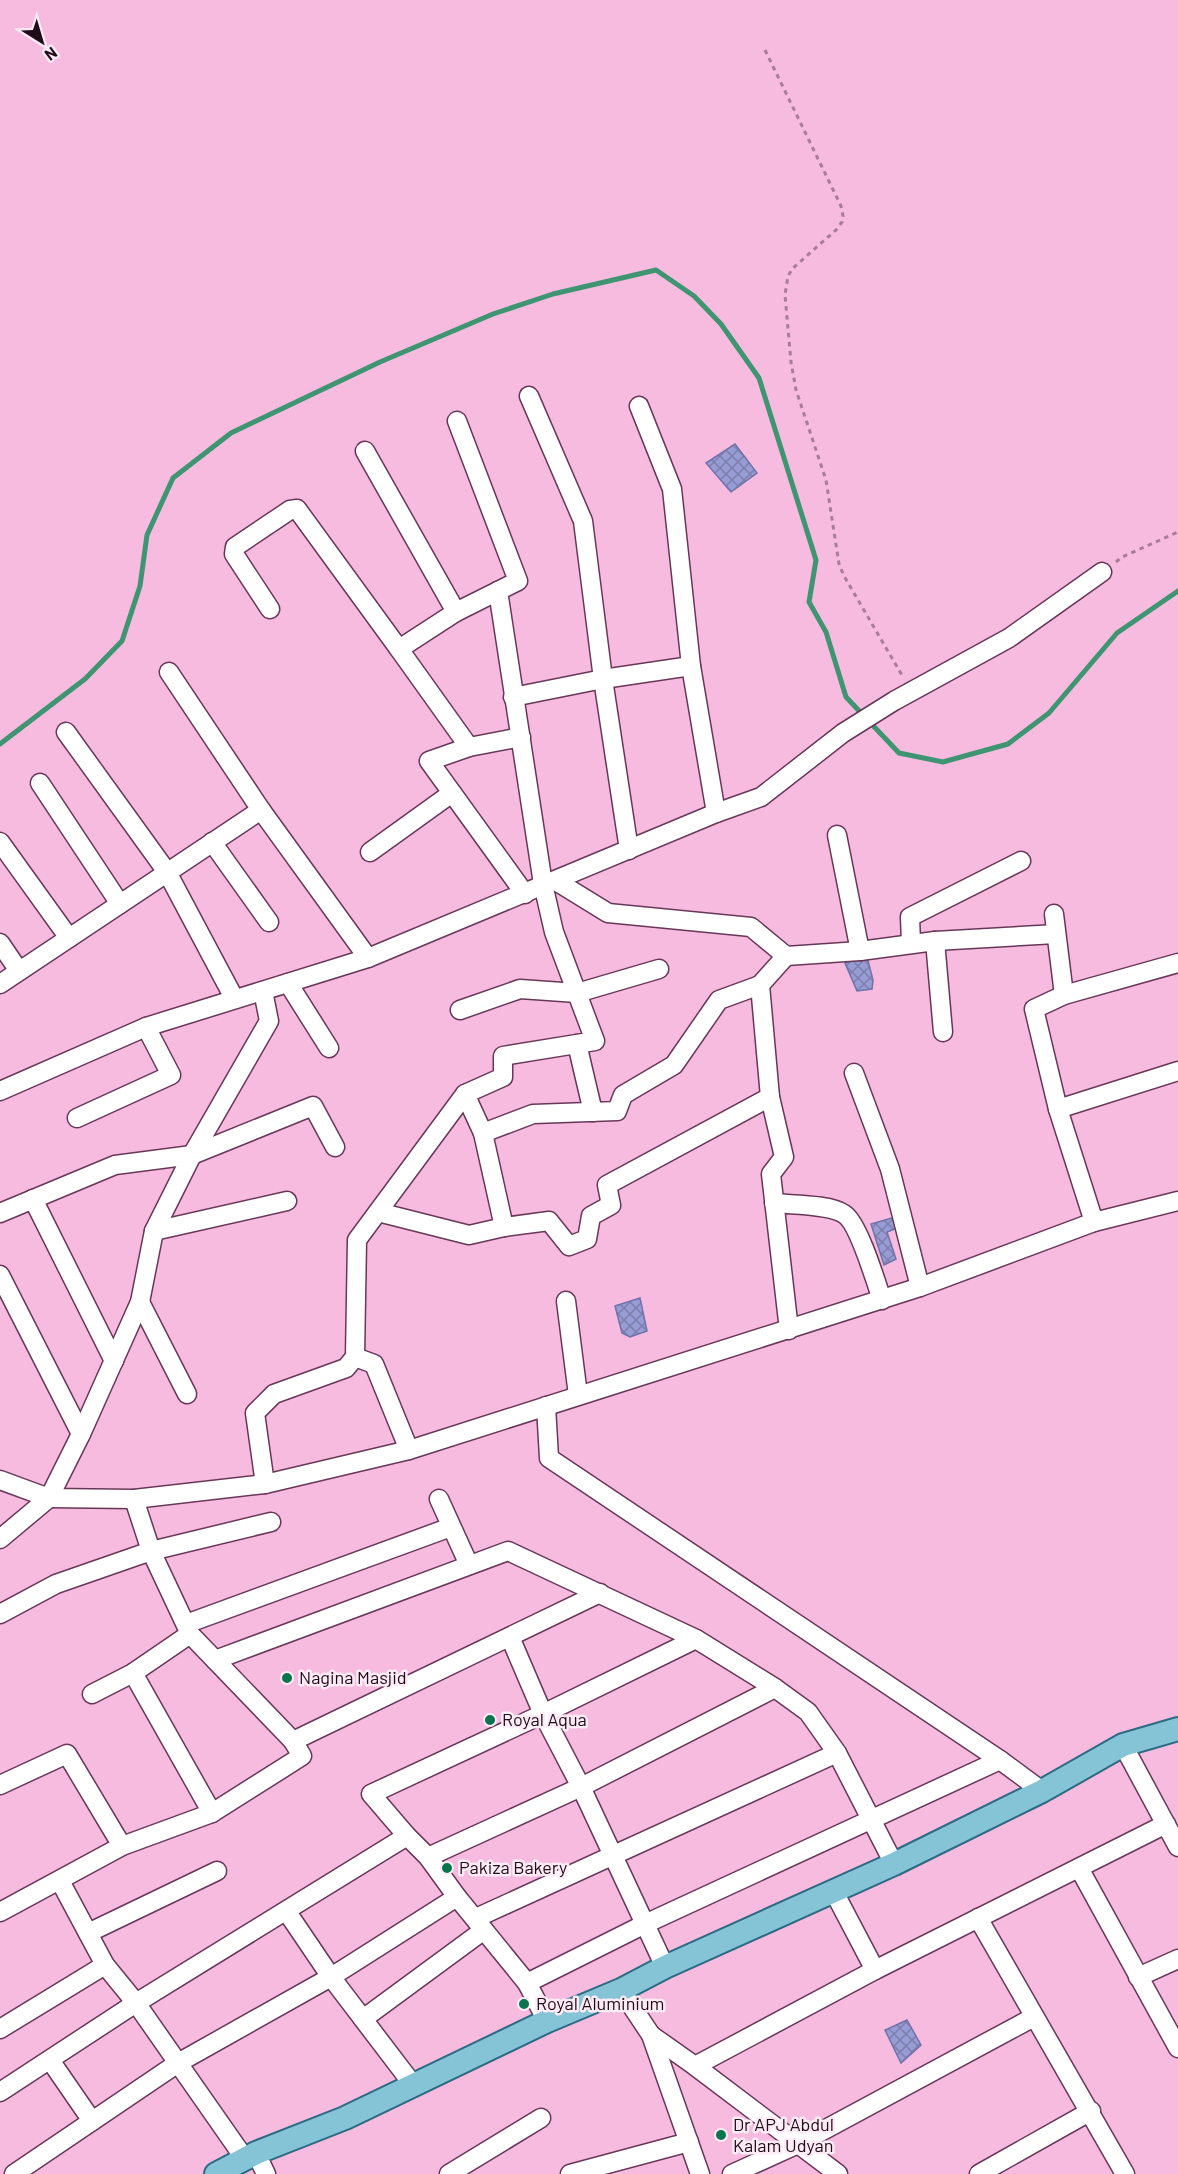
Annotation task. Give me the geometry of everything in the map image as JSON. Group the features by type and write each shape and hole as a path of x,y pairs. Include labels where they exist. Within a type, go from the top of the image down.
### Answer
{"main road":[{"path":"216,2174 250,2156 345,2118 547,2021 621,1990 665,1967 894,1864 1042,1791 1123,1745 1178,1729"}],"street":[{"path":"529,396 583,521 603,679 630,850"},
{"path":"639,406 672,489 691,666 716,813"},
{"path":"399,649 456,612 518,581 457,421"},
{"path":"365,450 456,612"},
{"path":"270,609 234,554 235,548 290,510 297,509 469,747"},
{"path":"0,1091 146,1027 368,958 761,796 849,729 911,691 1010,638 1102,572"},
{"path":"266,1484 255,1413 274,1394 345,1368 355,1357 357,1240 465,1094 503,1077 503,1056 595,1041 554,933 550,882 513,697 498,591"},
{"path":"513,697 603,679 691,666"},
{"path":"168,672 261,810 368,958"},
{"path":"66,732 167,872 234,998"},
{"path":"521,737 469,747 429,761 525,894"},
{"path":"40,783 120,904"},
{"path":"370,852 452,793"},
{"path":"0,984 261,810"},
{"path":"837,835 860,951"},
{"path":"0,842 69,938"},
{"path":"212,842 269,922"},
{"path":"911,943 910,917 1021,861"},
{"path":"550,882 608,913 751,927 786,956 860,951 935,940 1056,934"},
{"path":"1054,914 1064,995"},
{"path":"935,940 943,1032"},
{"path":"0,943 20,971"},
{"path":"483,1133 533,1113 617,1111 623,1095 674,1065 719,1000 760,985 786,956"},
{"path":"1094,1222 1058,1109 1034,1009 1064,995 1178,963"},
{"path":"460,1010 520,989 577,993 659,969"},
{"path":"288,983 329,1048"},
{"path":"760,985 770,1097 784,1157 771,1174 789,1329"},
{"path":"0,1539 49,1498 81,1434 140,1302 154,1231 192,1155 268,1022 263,991"},
{"path":"77,1118 171,1075 146,1027"},
{"path":"577,1044 593,1112"},
{"path":"1058,1109 1178,1071"},
{"path":"854,1073 890,1169 920,1287"},
{"path":"465,1094 483,1133 504,1227"},
{"path":"378,1212 469,1234 549,1221 569,1246 587,1239 591,1216 611,1205 607,1185 770,1097"},
{"path":"0,1213 115,1165 192,1155 313,1106 335,1148"},
{"path":"33,1199 114,1361"},
{"path":"154,1231 287,1201"},
{"path":"0,1480 49,1498 134,1499 266,1484 409,1450 882,1300 1094,1222 1178,1201"},
{"path":"774,1203 832,1209 844,1213 853,1224 882,1300"},
{"path":"0,1275 81,1434"},
{"path":"566,1301 578,1395"},
{"path":"140,1302 188,1394"},
{"path":"355,1357 374,1364 409,1450"},
{"path":"546,1406 549,1458 1000,1760 1042,1791"},
{"path":"0,1912 122,1846 212,1813 302,1756 293,1741 188,1629 151,1551 134,1499"},
{"path":"439,1499 469,1566"},
{"path":"0,1614 56,1584 151,1551 270,1522"},
{"path":"92,1694 133,1673 188,1629 451,1527"},
{"path":"215,1660 508,1551 696,1639 808,1712 837,1753 894,1864"},
{"path":"293,1741 600,1593"},
{"path":"510,1637 543,1714 581,1788 665,1967"},
{"path":"547,2021 527,1983 457,1897 428,1857 371,1794 543,1714 696,1639"},
{"path":"133,1673 212,1813"},
{"path":"428,1857 581,1788 774,1688"},
{"path":"1123,1745 1178,1847"},
{"path":"363,2019 480,1924 613,1857 837,1753"},
{"path":"0,1785 67,1754 122,1846"},
{"path":"527,1983 645,1924 1000,1760"},
{"path":"695,2066 875,1970 1166,1824"},
{"path":"0,2092 136,2003 407,1836"},
{"path":"1079,1868 1178,2048"},
{"path":"88,1933 217,1871"},
{"path":"60,1881 105,1965 136,2003 178,2063 266,2174"},
{"path":"834,1892 875,1970"},
{"path":"14,2174 178,2063 331,1977 457,1897"},
{"path":"287,1912 331,1977 414,2086"},
{"path":"978,1918 1091,2111 1125,2174"},
{"path":"1138,1977 1178,1959"},
{"path":"0,2029 105,1965"},
{"path":"621,1990 651,2035 700,2174"},
{"path":"732,2174 798,2144 1034,2017"},
{"path":"651,2035 838,2174"},
{"path":"50,2060 92,2121"},
{"path":"979,2174 1005,2168 1091,2111"},
{"path":"449,2174 541,2118"},
{"path":"570,2174 689,2142"}],"path":[{"path":"765,51 841,206 843,216 836,230 792,268 788,276 785,295 796,390 826,480 839,564 911,691"},
{"path":"1102,572 1122,557 1178,532"}],"building":[{"path":"735,444 757,473 731,492 706,463"},
{"path":"866,953 873,980 872,989 857,991 845,963"},
{"path":"899,1216 902,1226 887,1232 896,1259 884,1265 871,1224"},
{"path":"640,1298 647,1331 630,1337 622,1333 615,1306"},
{"path":"907,2020 921,2045 901,2063 885,2030"}],"waterway":[{"path":"0,744 85,679 122,641 140,586 147,535 173,478 231,433 380,362 493,314 553,294 656,270 694,296 721,324 759,378 816,560 809,602 826,632 846,697 899,753 943,762 1008,744 1049,713 1117,633 1178,591"}],"place":[{"name":"Nagina Masjid","path":"287,1678"},
{"name":"Royal Aqua","path":"490,1720"},
{"name":"Pakiza Bakery","path":"447,1868"},
{"name":"Royal Aluminium","path":"524,2004"},
{"name":"Dr APJ Abdul Kalam Udyan","path":"721,2135"}]}
